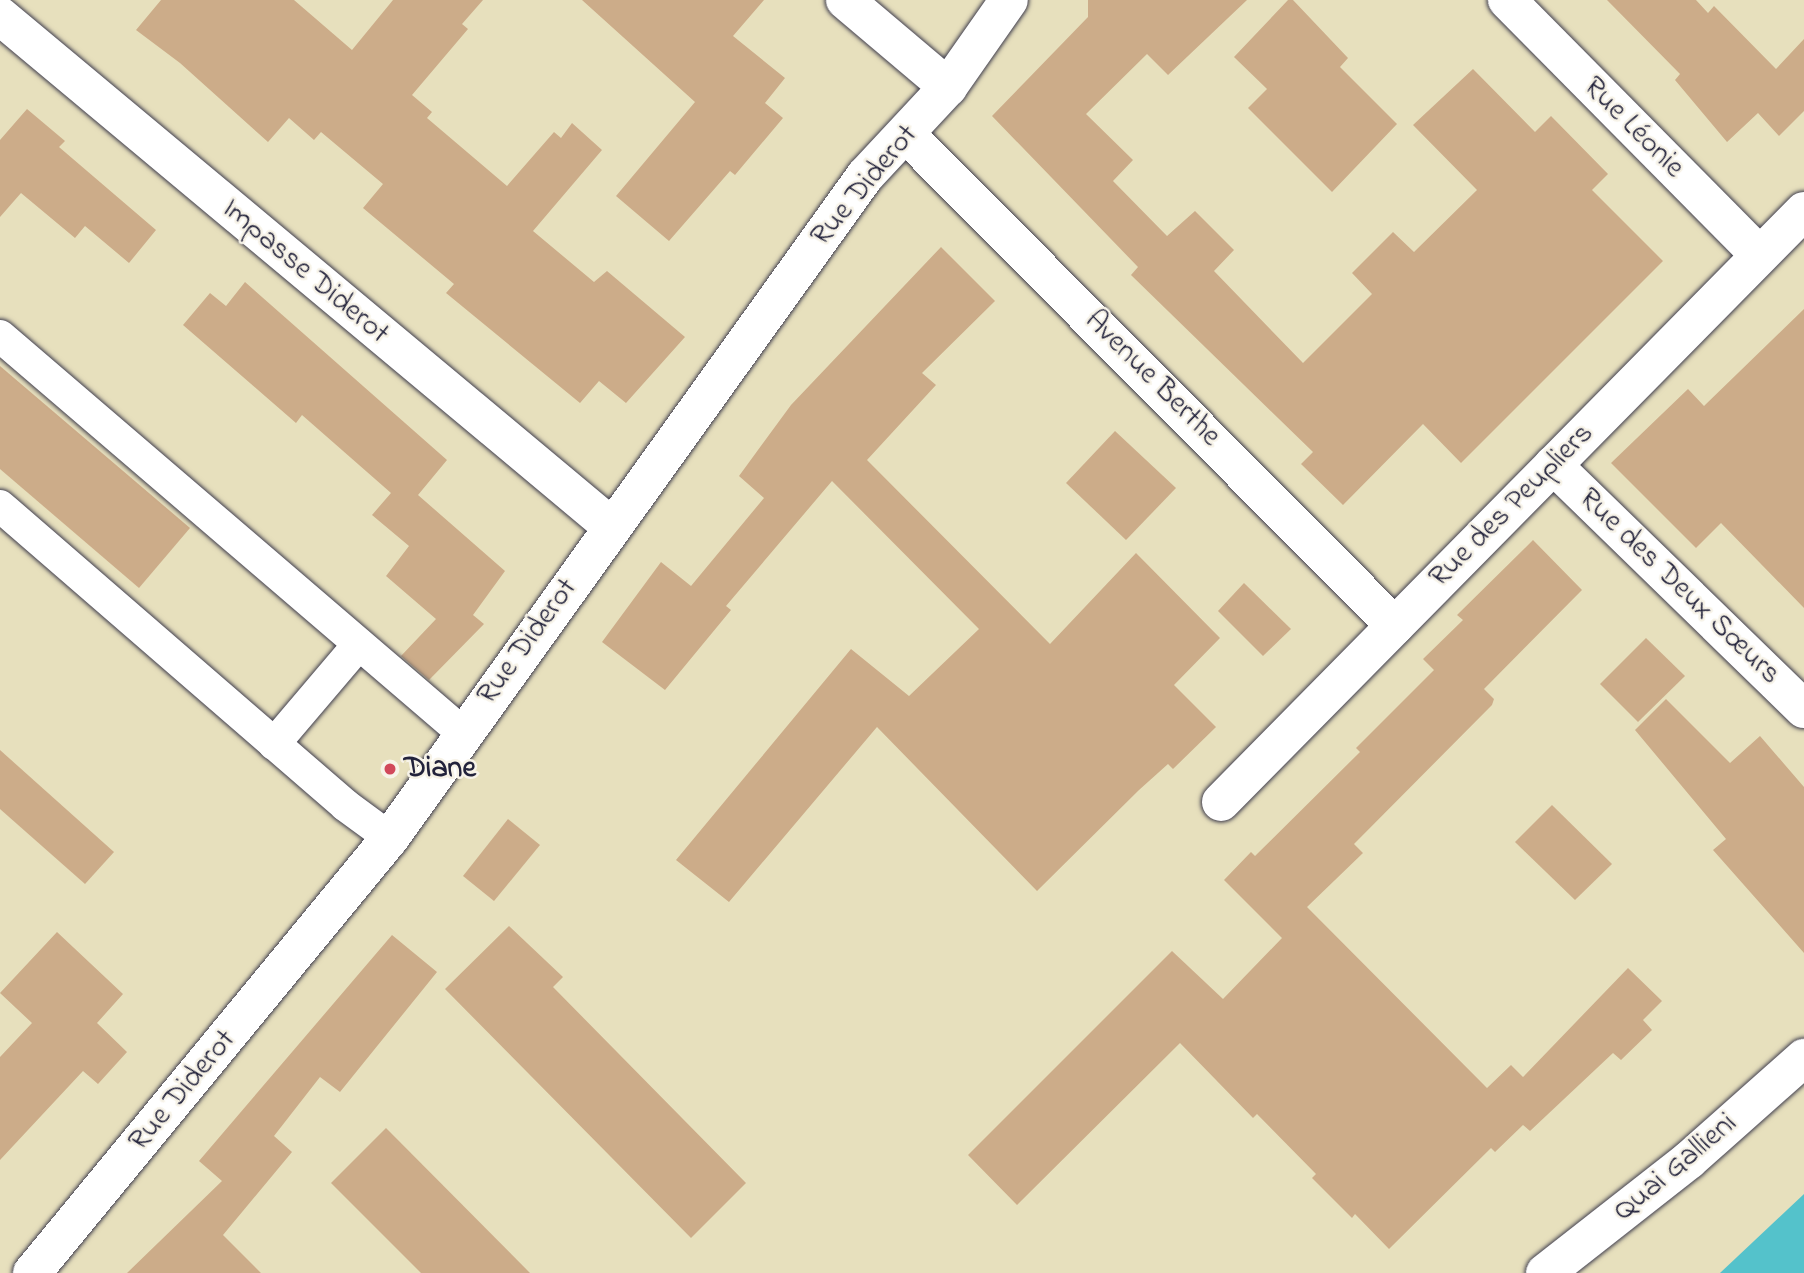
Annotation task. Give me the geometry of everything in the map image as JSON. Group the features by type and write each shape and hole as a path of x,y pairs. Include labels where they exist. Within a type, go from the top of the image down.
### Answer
{"street":[{"path":"845,0 948,87"},
{"name":"Rue Diderot","path":"32,1273 390,838 865,176 907,135 948,87 1009,0"},
{"name":"Rue Léonie","path":"1507,0 1759,255"},
{"name":"Impasse Diderot","path":"0,16 612,527"},
{"name":"Avenue Berthe","path":"907,135 1395,626"},
{"name":"Rue des Peupliers","path":"1221,802 1804,211"},
{"name":"Rue des Deux Sœurs","path":"1553,465 1804,709"},
{"name":"Quai Gallieni","path":"1545,1273 1689,1160 1804,1058"}],"lane":[{"path":"0,336 463,733"},
{"path":"0,506 274,744 390,838"},
{"path":"274,744 359,644"}],"water":[{"path":"1804,1194 1804,1273 1720,1273"}],"building":[{"path":"161,0 294,0 352,50 393,0 483,0 462,24 468,29 412,95 432,112 427,118 507,186 554,132 561,138 572,123 602,150 533,231 594,282 607,271 685,337 626,403 599,381 580,403 446,293 454,284 363,208 383,184 321,132 314,140 289,118 268,142 180,63 136,30"},
{"path":"582,0 764,0 733,36 785,78 765,103 783,118 735,175 730,171 669,241 616,196 695,102"},
{"path":"1088,0 1247,0 1168,75 1147,54 1086,114 1133,160 1113,181 1167,236 1195,211 1234,250 1214,271 1303,363 1372,294 1352,273 1393,232 1414,252 1477,190 1413,125 1473,69 1535,132 1551,116 1608,174 1592,190 1663,261 1461,463 1423,424 1343,505 1301,464 1313,452 1131,275 1138,267 992,116 1088,17"},
{"path":"1288,0 1293,0 1348,58 1340,67 1397,124 1332,192 1248,108 1267,89 1234,57"},
{"path":"1607,0 1696,0 1708,13 1714,6 1776,69 1804,39 1804,111 1779,136 1758,113 1727,142 1675,80 1680,74"},
{"path":"27,109 65,141 59,147 156,230 129,263 85,226 75,238 21,193 0,217 0,140"},
{"path":"941,247 995,301 922,373 936,385 867,460 1050,644 1136,553 1220,638 1174,685 1216,727 1173,769 1168,764 1139,790 1037,891 877,727 729,902 676,860 851,649 909,696 979,629 832,481 726,606 731,610 665,690 602,642 661,562 691,586 764,498 739,476 791,405"},
{"path":"245,282 447,460 418,495 505,571 473,615 484,624 429,680 401,656 436,619 386,576 409,546 372,515 391,493 302,415 296,423 183,325 210,293 226,306"},
{"path":"1804,309 1804,608 1721,523 1696,548 1611,463 1688,389 1704,406"},
{"path":"0,366 190,528 139,588 0,469"},
{"path":"1115,431 1176,488 1126,540 1066,483"},
{"path":"1533,540 1582,590 1484,689 1494,699 1492,705 1354,844 1363,853 1307,907 1487,1088 1511,1065 1523,1077 1628,968 1662,1001 1643,1020 1652,1030 1621,1060 1613,1053 1530,1131 1523,1125 1495,1152 1491,1148 1389,1249 1355,1214 1352,1218 1312,1178 1316,1174 1257,1114 1253,1118 1180,1043 1017,1205 968,1155 1172,951 1223,999 1282,938 1224,880 1251,852 1255,856 1360,752 1356,748 1434,670 1423,659 1463,620 1457,615"},
{"path":"1244,583 1291,629 1263,656 1218,611"},
{"path":"1646,638 1685,676 1638,722 1600,684"},
{"path":"1666,699 1730,763 1760,736 1804,787 1804,953 1713,850 1726,839 1635,730"},
{"path":"0,750 114,852 85,884 0,809"},
{"path":"1552,805 1612,864 1575,900 1515,842"},
{"path":"508,819 540,845 494,901 463,876"},
{"path":"509,926 563,977 553,987 746,1183 691,1238 445,989"},
{"path":"57,932 123,994 97,1023 127,1052 98,1084 83,1071 0,1160 0,1057 32,1023 0,993"},
{"path":"392,935 437,972 340,1092 320,1077 274,1136 292,1152 223,1235 261,1273 127,1273 222,1181 199,1161"},
{"path":"386,1128 530,1273 421,1273 331,1183"}],"place":[{"name":"Diane","path":"390,769"}]}
